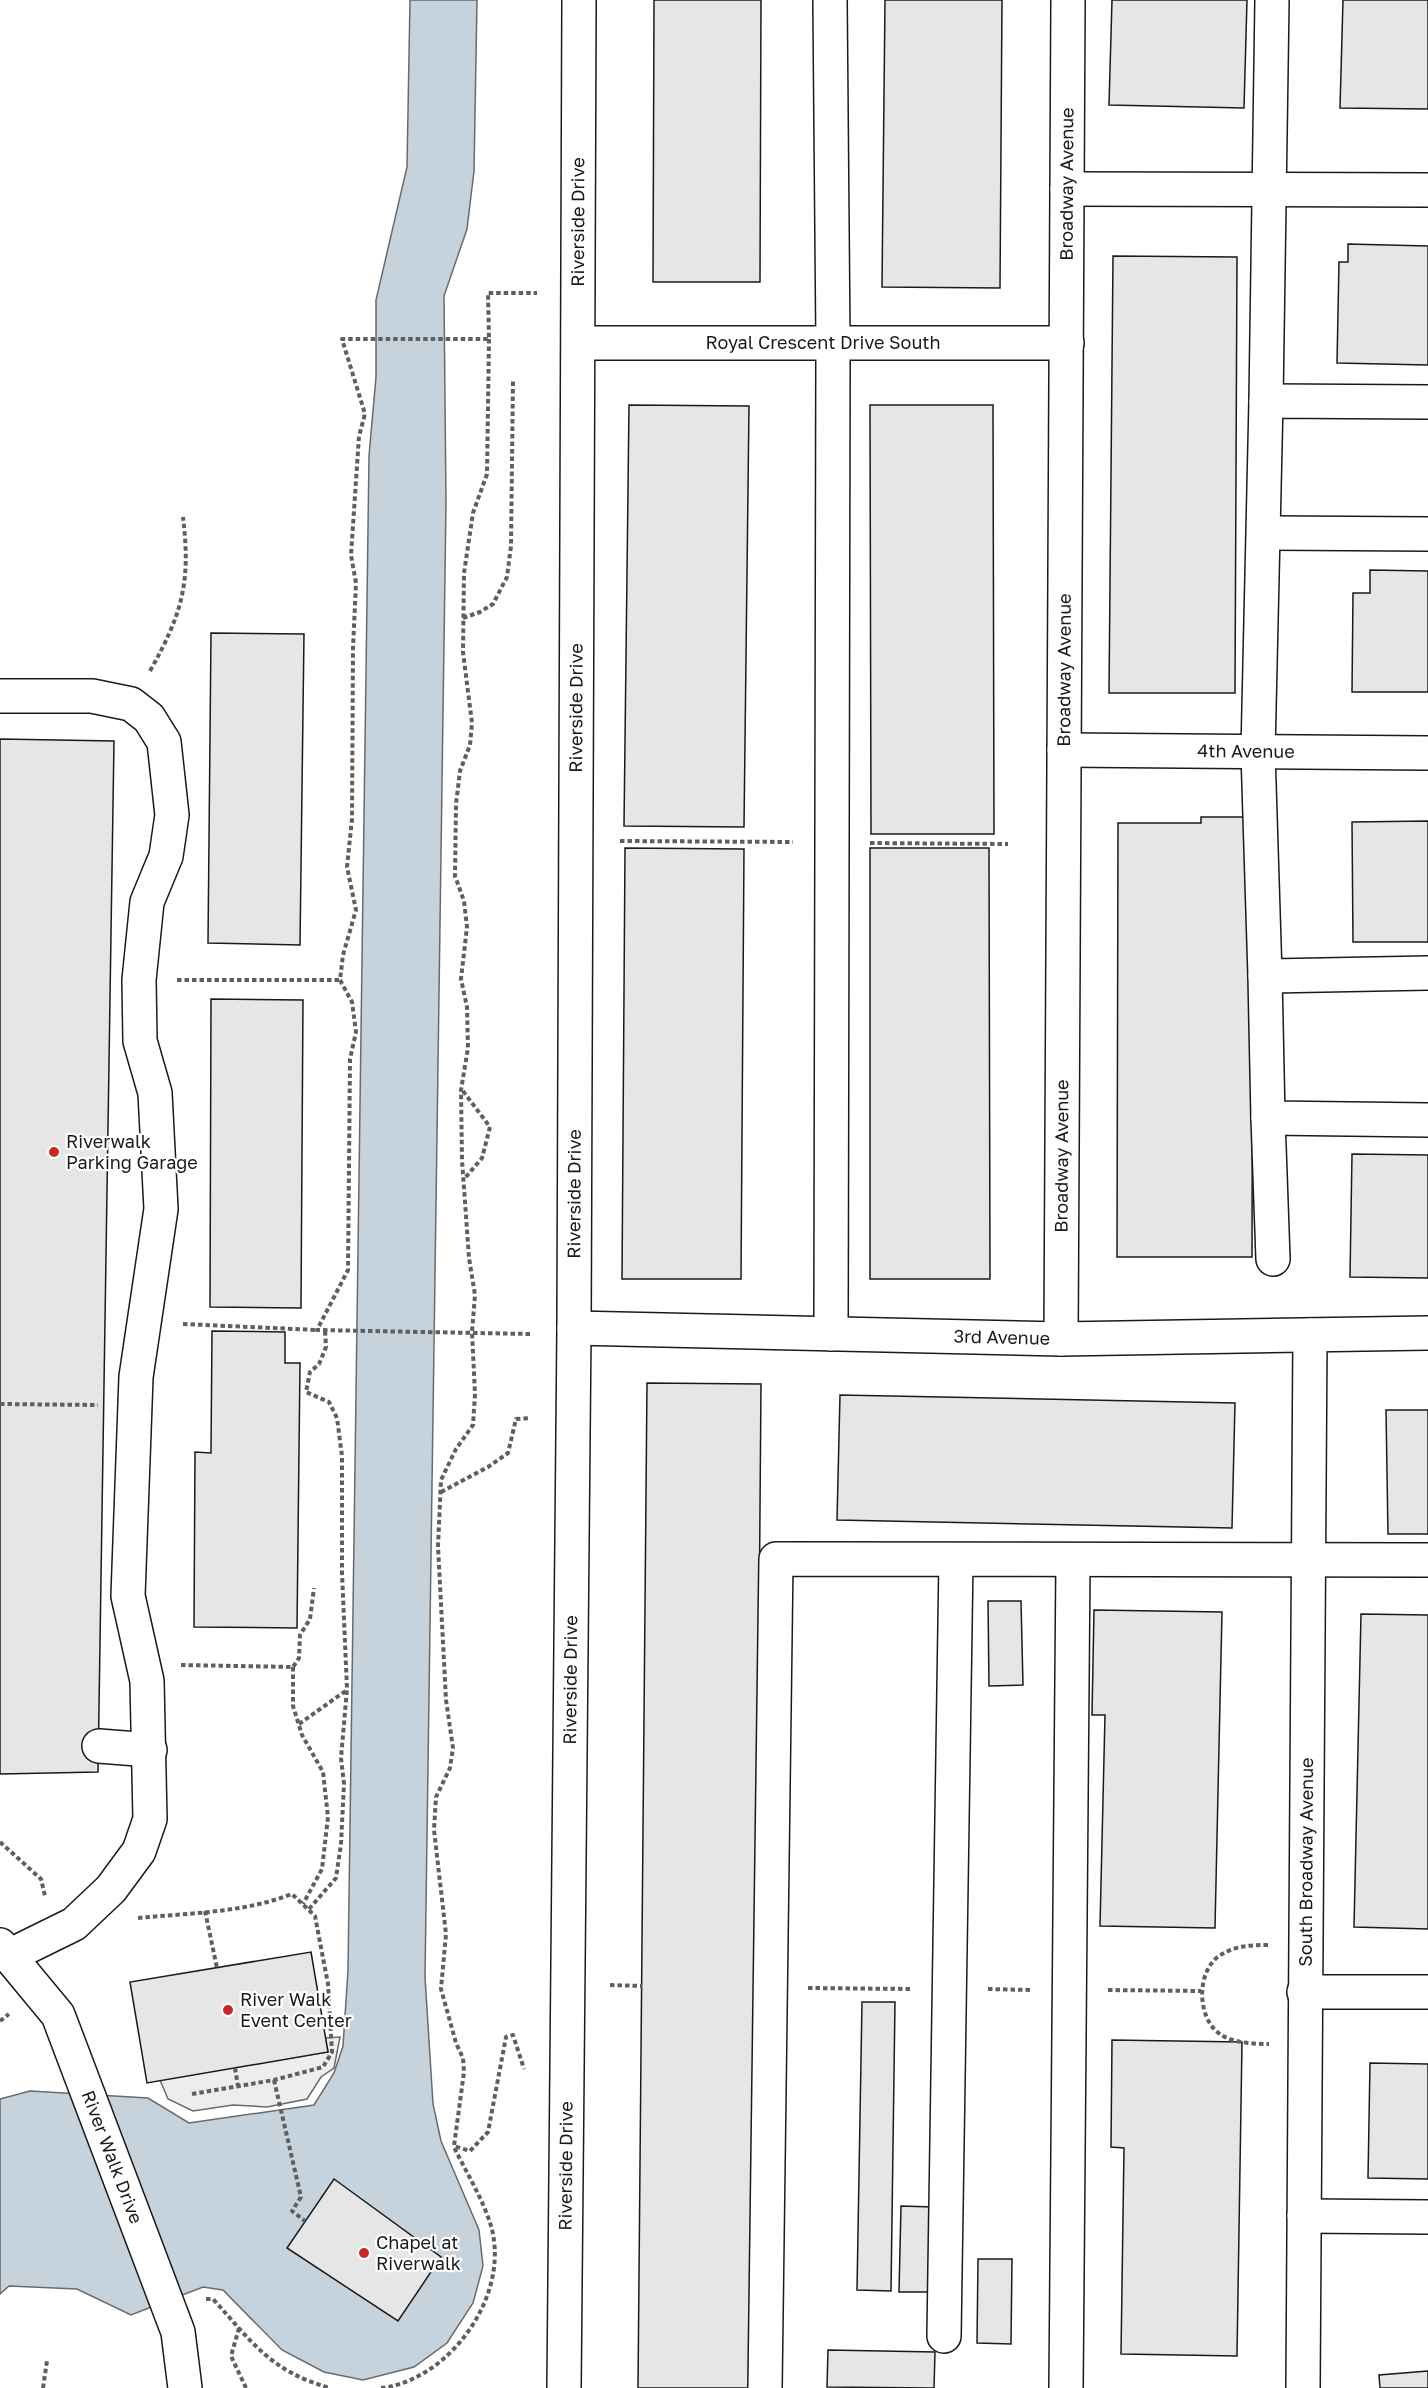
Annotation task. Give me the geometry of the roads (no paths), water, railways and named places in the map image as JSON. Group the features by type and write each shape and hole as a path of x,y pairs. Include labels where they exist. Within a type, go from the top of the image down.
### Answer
{"street":[{"name":"Riverside Drive","path":"564,2388 574,1328 579,0"},
{"path":"830,0 833,344 831,1334"},
{"name":"Broadway Avenue","path":"1061,1339 1068,0"},
{"path":"1272,0 1264,532 1258,752 1273,1259"},
{"path":"1067,189 1428,190"},
{"name":"Royal Crescent Drive South","path":"579,344 1067,344"},
{"path":"1266,400 1428,402"},
{"path":"1264,532 1428,534"},
{"path":"0,696 92,696 131,705 149,718 164,742 172,815 166,856 147,902 139,980 140,1041 156,1093 161,1209 136,1377 128,1596 147,1681 150,1819 139,1851 111,1889 74,1924 5,1950"},
{"name":"4th Avenue","path":"1064,750 1428,753"},
{"path":"1265,976 1428,973"},
{"path":"1268,1119 1428,1120"},
{"name":"3rd Avenue","path":"574,1328 1061,1339 1428,1333"},
{"name":"South Broadway Avenue","path":"1303,2388 1304,1946 1310,1335"},
{"path":"765,2388 776,1559 1428,1560"},
{"path":"944,2336 956,1560"},
{"path":"1066,2388 1073,1561"},
{"path":"99,1746 150,1750"},
{"name":"River Walk Drive","path":"5,1950 58,2015 178,2332 185,2388"},
{"path":"1304,1992 1428,1992"},
{"path":"1304,2216 1428,2217"}],"place":[{"name":"Riverwalk Parking Garage","path":"54,1152"},
{"name":"River Walk Event Center","path":"228,2010"},
{"name":"Chapel at Riverwalk","path":"364,2253"}]}
